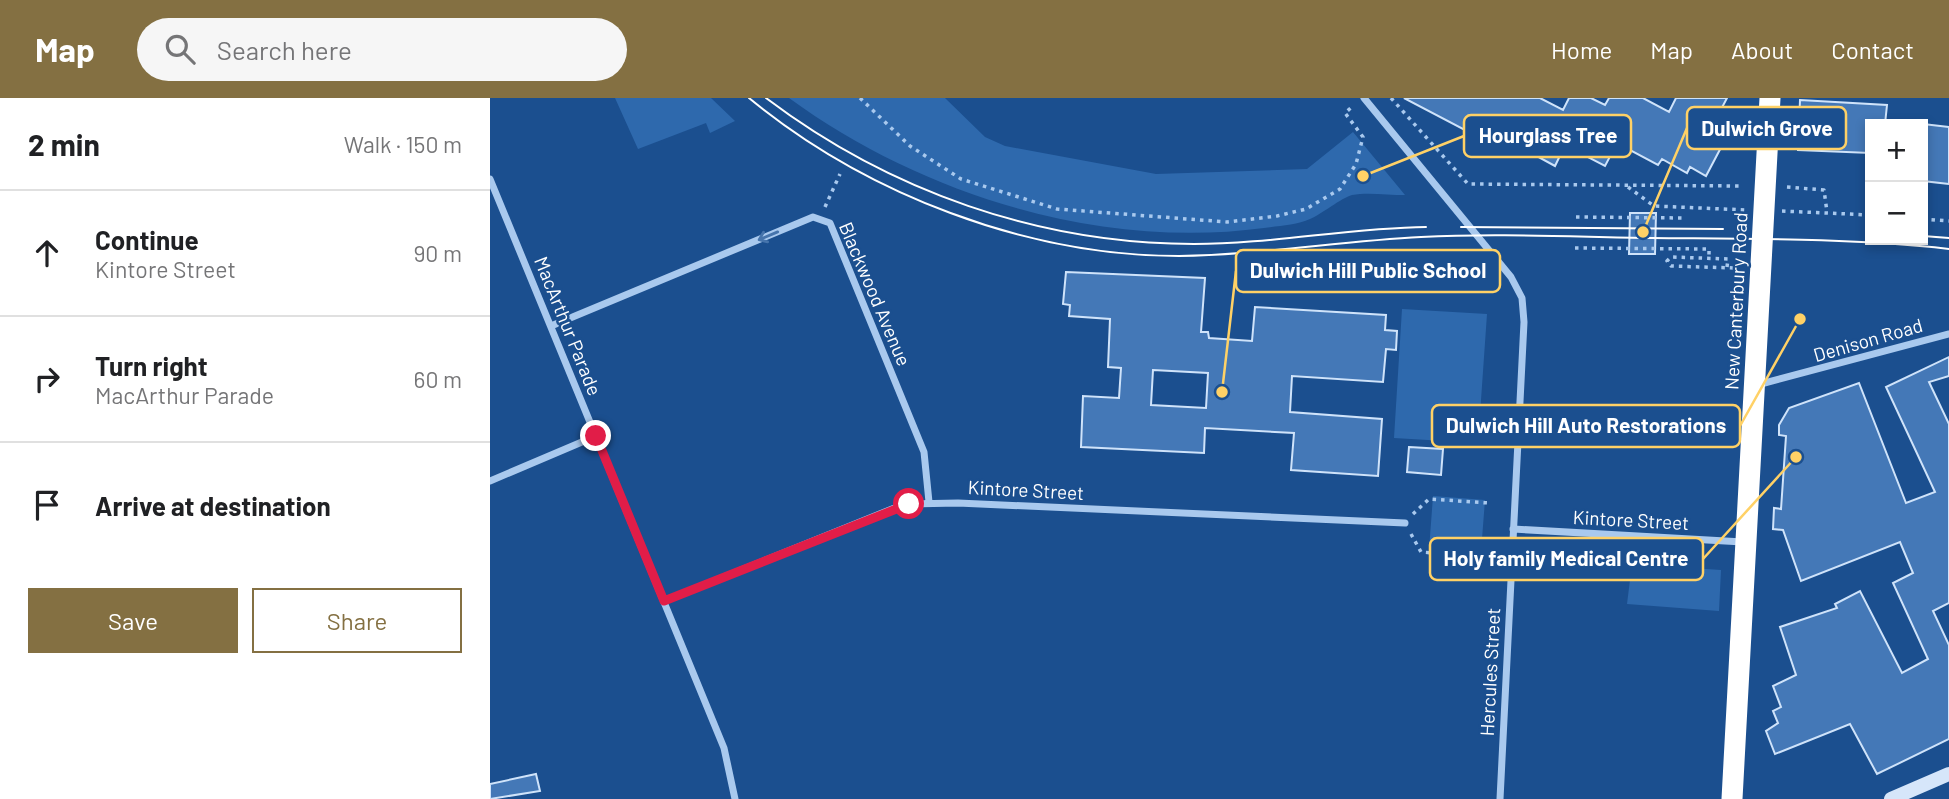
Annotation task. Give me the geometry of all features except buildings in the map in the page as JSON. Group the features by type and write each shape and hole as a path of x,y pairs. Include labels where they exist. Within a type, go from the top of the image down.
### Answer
{"highway":[{"name":"New Canterbury Road","path":"1732,799 1770,98"}],"street":[{"name":"Hercules Street","path":"1364,98 1517,287 1524,309 1500,799"},
{"name":"MacArthur Parade","path":"490,179 724,748 735,799"},
{"name":"Blackwood Avenue","path":"551,326 813,217 820,218 830,223 924,452 929,502"},
{"name":"Denison Road","path":"1755,386 1949,334"},
{"path":"490,481 596,436"},
{"name":"Kintore Street","path":"664,601 897,507 929,502 1405,523"},
{"name":"Kintore Street","path":"1513,529 1747,543"},
{"path":"1891,799 1949,774"}],"path":[{"path":"860,98 910,146 961,179 1058,209 1227,222 1306,209 1340,189 1356,164 1363,137 1345,113 1350,110"},
{"path":"1391,98 1468,184 1740,186"},
{"path":"820,218 840,174"},
{"path":"1626,185 1654,206"},
{"path":"1787,187 1824,190 1827,212"},
{"path":"1576,217 1684,218"},
{"path":"1928,219 1949,221"},
{"path":"1575,248 1709,249 1709,258"},
{"path":"1727,267 1728,259 1671,257 1667,261 1671,266 1734,268"},
{"path":"1486,557 1421,552 1405,523 1429,499 1489,503"}],"shaded area":[{"path":"615,98 711,98 735,121 710,133 706,123 638,149"},
{"path":"789,98 945,98 985,137 1005,146 1156,174 1307,169 1353,132 1405,195 1352,195 1305,221 1264,228 1202,233 1139,231 1077,222 1015,208 954,188 896,162 841,132"},
{"path":"1402,309 1487,314 1478,443 1394,438"},
{"path":"1433,496 1485,500 1481,552 1429,550"},
{"path":"1632,564 1721,570 1719,611 1627,604"}],"tram line":[{"path":"749,98 844,163 896,190 951,213 1064,245 1121,253 1209,255 1391,239 1478,235 1800,240 1949,249"},
{"path":"766,98 813,131 863,160 915,185 968,206 1079,234 1136,242 1194,244 1426,227"},
{"path":"1461,227 1723,229"},
{"path":"1928,236 1949,238"}],"place":[{"name":"Hourglass Tree","path":"1363,176"},
{"name":"Dulwich Grove","path":"1643,232"},
{"name":"Dulwich Hill Auto Restorations","path":"1800,319"},
{"name":"Dulwich Hill Public School","path":"1222,392"},
{"name":"Holy family Medical Centre","path":"1796,457"}],"route":[{"path":"596,436 664,601 909,504"}]}
